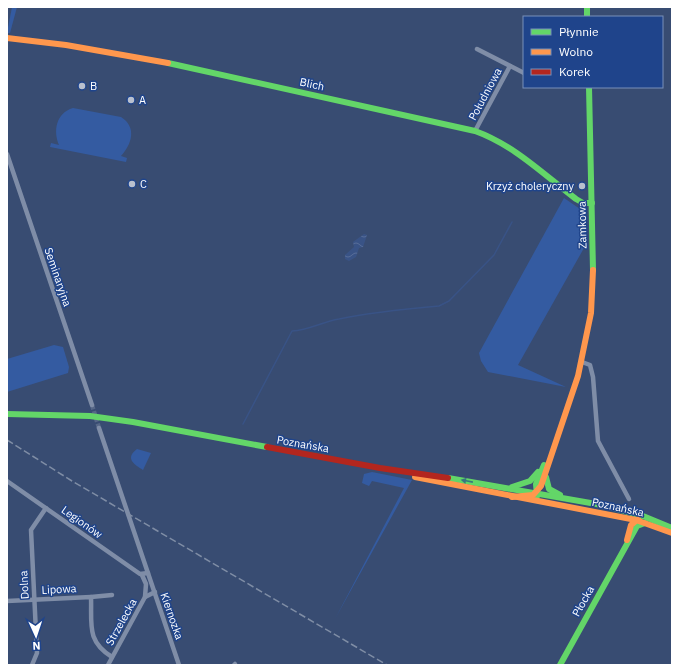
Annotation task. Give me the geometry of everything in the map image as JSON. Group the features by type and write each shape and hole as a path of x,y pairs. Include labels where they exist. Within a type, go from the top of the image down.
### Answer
{"main road":[{"name":"Blich","path":"7,38 95,50 292,90 476,131 494,138 582,203 592,203"},
{"name":"Zamkowa","path":"535,494 542,486 547,464 582,362 592,297 592,203 589,88"},
{"name":"Poznańska","path":"7,414 98,417 390,470 569,499 633,513 672,528"},
{"name":"Zamkowa","path":"506,488 521,486 530,482 547,464"},
{"name":"Zamkowa","path":"547,464 546,480 548,488 554,494 569,499"},
{"name":"Poznańska","path":"390,470 432,481 622,518 637,523 645,523 672,533"},
{"name":"Poznańska","path":"512,497 529,497 535,494"},
{"path":"535,494 544,503"},
{"path":"633,513 637,523 654,520"},
{"path":"622,518 627,524 628,535"},
{"name":"Płocka","path":"624,547 631,525 637,523"},
{"name":"Płocka","path":"560,665 637,523"}],"street":[{"name":"Południowa","path":"477,49 523,72"},
{"name":"Południowa","path":"476,131 510,66"},
{"name":"Seminaryjna","path":"7,154 92,405"},
{"path":"582,362 590,365 594,377 598,440 629,499"},
{"path":"99,428 148,573 142,575 146,584 145,597"},
{"name":"Legionów","path":"7,481 142,575"},
{"name":"Dolna","path":"32,665 37,653 31,530 46,508"},
{"name":"Kiernozka","path":"148,573 179,665"},
{"name":"Strzelecka","path":"108,665 145,597 155,592"},
{"path":"91,597 112,595"},
{"name":"Lipowa","path":"7,601 91,597 92,635 102,650 112,656"}],"shaded area":[{"path":"12,7 17,7 10,33 7,33"},
{"path":"73,108 121,117 126,121 131,131 131,136 128,146 121,156 127,158 126,162 50,147 51,143 59,145 56,134 57,123 67,110"},
{"path":"564,198 583,211 584,248 518,365 566,387 488,372 481,361 479,353"},
{"path":"54,345 63,347 69,367 68,373 7,392 7,359"},
{"path":"137,449 151,453 143,470 132,461 131,458 133,452"},
{"path":"372,472 412,480 335,619 404,488 372,481 369,486 362,483 364,474"}],"water":[{"path":"364,234 367,235 363,247 359,248 356,257 349,261 345,259 345,255 354,247 353,242"}],"waterway":[{"path":"243,424 292,331 333,320 364,314 439,306 449,301 494,255 512,222"}],"tunnel":[{"path":"92,405 99,428"}],"railway":[{"path":"7,440 72,481 387,665"}],"traffic: fast":[{"path":"587,7 587,16"},
{"path":"168,63 475,131 503,144 515,152 576,199 583,203 592,203"},
{"path":"589,88 593,270"},
{"path":"7,414 90,416 133,422 267,447"},
{"path":"537,496 536,484 544,465"},
{"path":"512,487 530,481 538,472"},
{"path":"546,477 549,489 560,495"},
{"path":"448,478 602,505 643,516 672,528"},
{"path":"560,665 637,526 645,523"}],"traffic: slow":[{"path":"7,38 66,45 168,63"},
{"path":"512,497 533,495 541,486 578,376 591,313 593,270"},
{"path":"415,477 636,520 672,533"},
{"path":"627,540 631,525 638,519"}],"traffic: jam":[{"path":"267,447 380,468 448,478"}],"place":[{"name":"B","path":"82,86"},
{"name":"A","path":"131,100"},
{"name":"C","path":"132,184"},
{"name":"Krzyż choleryczny","path":"582,186"}]}
